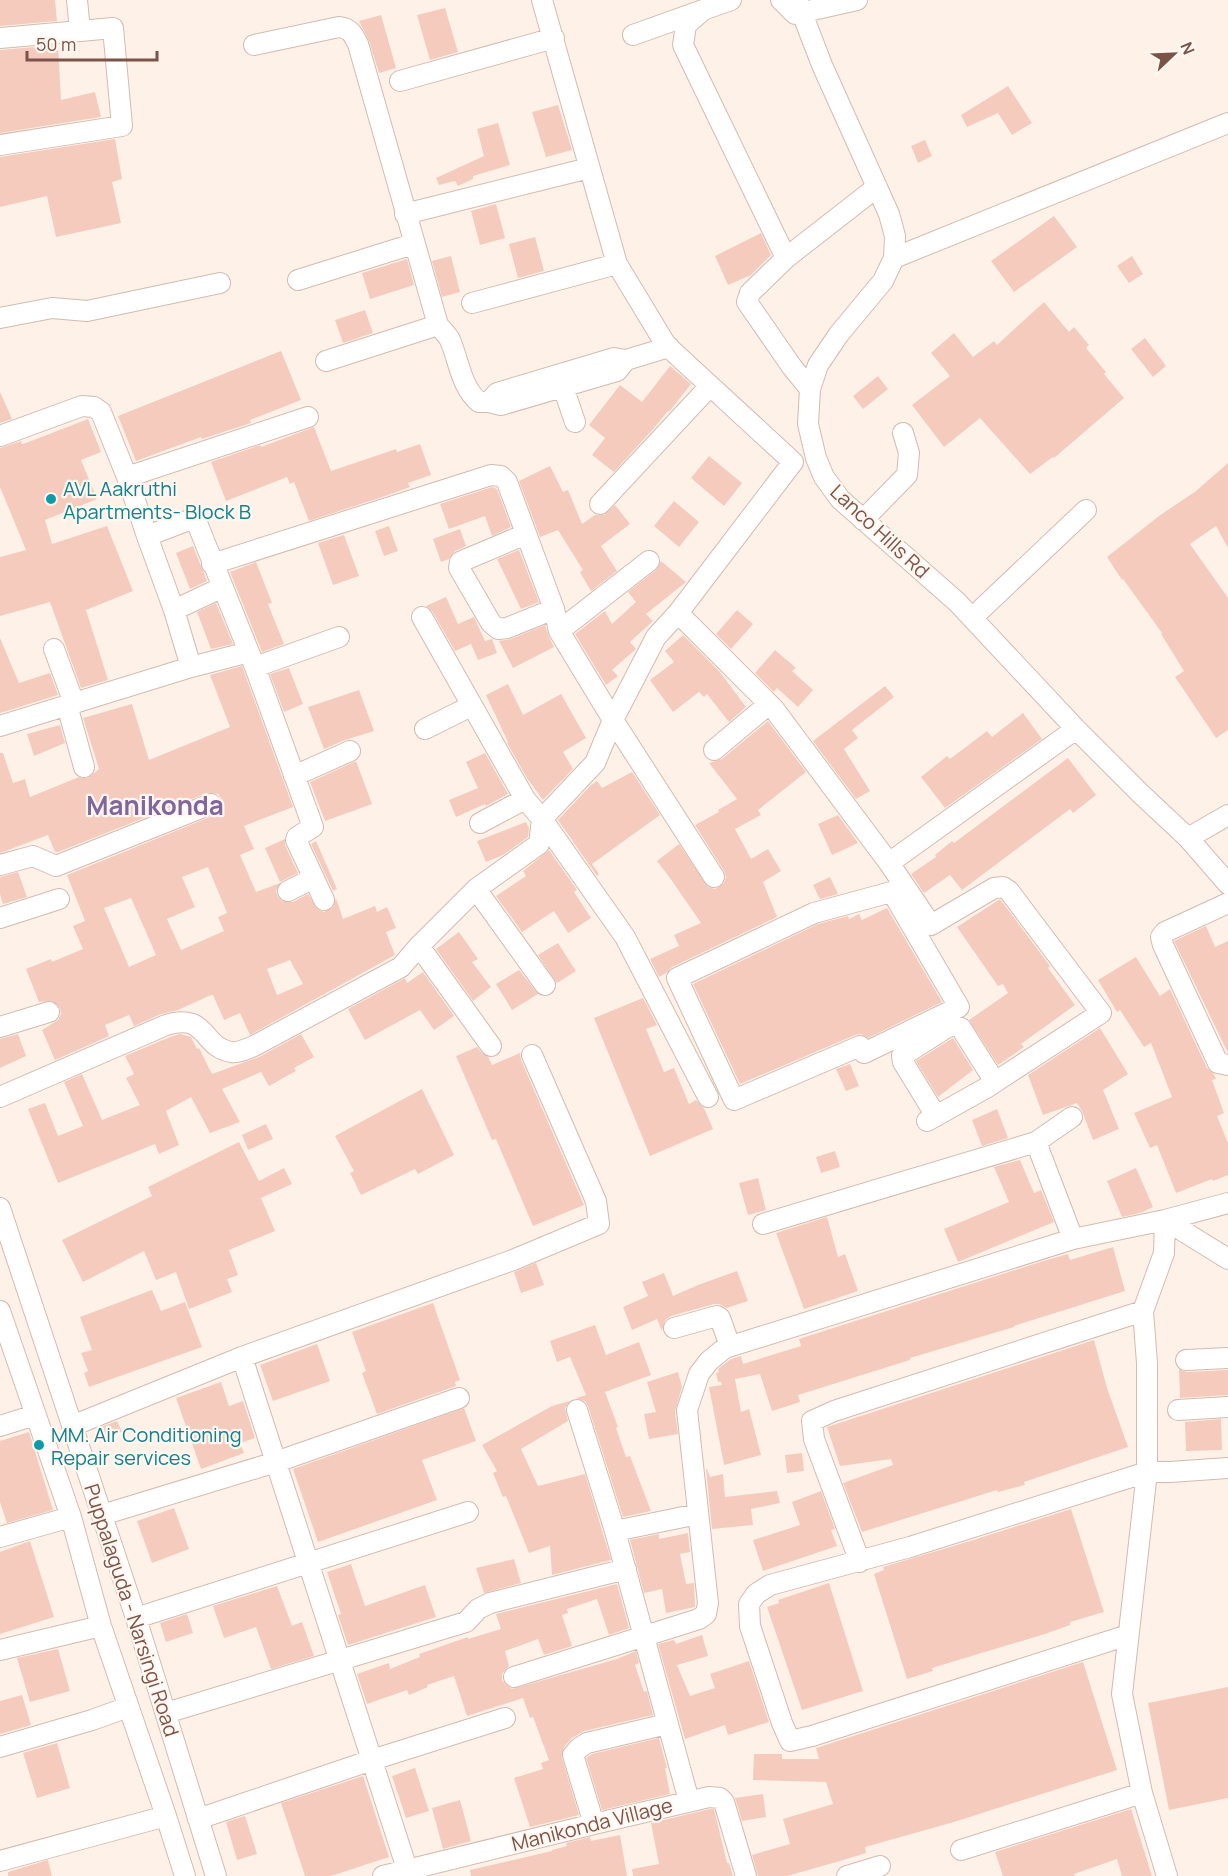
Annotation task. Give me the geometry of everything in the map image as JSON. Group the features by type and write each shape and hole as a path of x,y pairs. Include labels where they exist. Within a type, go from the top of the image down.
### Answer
{"street":[{"path":"77,0 80,31"},
{"path":"542,0 617,264 669,347 793,462"},
{"path":"633,35 731,0"},
{"path":"781,0 795,14 803,4 857,0"},
{"name":"Lanco Hills Rd","path":"803,4 822,65 889,214 895,236 894,258 883,281 839,334 818,365 810,389 808,424 816,458 824,477 840,499 929,576 972,618 1076,729 1188,838 1228,884"},
{"path":"702,11 686,24 683,45 786,258"},
{"path":"254,45 339,27 347,28 353,34 358,44 413,244 438,325 449,338 472,396 479,402 489,402 497,393 526,391 561,381 614,358 626,360 669,347"},
{"path":"0,38 113,28 122,126 0,145"},
{"path":"400,81 554,38"},
{"path":"894,258 1228,123"},
{"path":"405,214 589,168"},
{"path":"810,389 747,302 750,293 786,258 877,187"},
{"path":"298,279 413,244"},
{"path":"472,303 617,264"},
{"path":"0,318 52,309 87,311 220,283"},
{"path":"326,361 438,325"},
{"path":"561,381 575,422"},
{"path":"600,504 710,386"},
{"path":"0,436 82,406 94,407 101,412 127,477 174,610 191,667"},
{"path":"127,477 308,417"},
{"path":"863,520 907,475 909,453 903,433"},
{"path":"0,1096 182,1020 196,1025 220,1048 233,1053 254,1047 400,967 476,889 538,844 542,819 595,763 613,720 657,637 678,613 793,462 816,458"},
{"path":"212,564 491,476 501,476 507,482 560,631 613,720 714,877"},
{"path":"972,618 1086,510"},
{"path":"147,536 189,520 197,523 252,660 313,827 296,840 324,900"},
{"path":"526,534 460,562 459,568 491,623 498,629 507,628 554,609"},
{"path":"560,631 649,561"},
{"path":"174,610 223,587"},
{"path":"678,613 769,704 889,863 899,890 959,1007 864,1053 860,1046 734,1100 677,978 813,913 899,890"},
{"path":"422,617 525,799 542,819 625,937 708,1097"},
{"path":"0,726 191,667 252,660 339,637"},
{"path":"54,649 70,704 84,767"},
{"path":"714,750 769,704"},
{"path":"425,729 471,706"},
{"path":"889,863 1076,729"},
{"path":"294,776 350,751"},
{"path":"480,823 525,799"},
{"path":"0,865 33,856 56,866 211,804"},
{"path":"1188,838 1228,815"},
{"path":"288,891 314,878"},
{"path":"899,890 931,925 994,888 1003,887 1009,891 1101,1013 995,1082 932,1119 902,1056 953,1025 961,1028 995,1082"},
{"path":"476,889 545,985"},
{"path":"0,918 59,899"},
{"path":"1228,903 1165,932 1161,937 1218,1063 1228,1065"},
{"path":"419,946 491,1046"},
{"path":"0,1027 49,1012"},
{"path":"72,1426 243,1357 513,1260 599,1224 596,1201 532,1055"},
{"path":"763,1224 1036,1142 1072,1117"},
{"path":"1036,1142 1073,1239"},
{"path":"514,1677 699,1619 706,1614 708,1603 687,1410 699,1374 709,1361 725,1348 1073,1239 1165,1220 1228,1203"},
{"name":"Puppalaguda - Narsingi Road","path":"0,1208 136,1618 216,1876"},
{"path":"1165,1220 1228,1259"},
{"path":"1165,1220 1164,1253 1143,1311 1147,1363 1147,1472 1122,1694 1142,1793 1167,1876"},
{"path":"0,1311 4,1335 71,1517 101,1626 185,1876"},
{"path":"860,1562 814,1439 812,1421 834,1411 1143,1311"},
{"path":"674,1328 717,1316 720,1318 730,1347"},
{"path":"243,1357 407,1869"},
{"path":"1186,1360 1228,1358"},
{"path":"102,1515 276,1462 459,1398"},
{"path":"1178,1410 1228,1407"},
{"path":"577,1410 626,1569 689,1801"},
{"path":"0,1426 35,1414"},
{"path":"1128,1635 813,1736 790,1741 750,1626 749,1604 756,1594 770,1585 860,1562 1147,1472 1228,1468"},
{"path":"136,1618 468,1512"},
{"path":"615,1532 698,1514"},
{"path":"0,1537 71,1517"},
{"path":"166,1713 466,1622 478,1609 490,1603 626,1569"},
{"path":"0,1650 101,1626"},
{"path":"0,1747 128,1707"},
{"path":"198,1819 505,1718"},
{"path":"594,1824 573,1755 587,1743 667,1724"},
{"path":"961,1850 1142,1793"},
{"name":"Manikonda Village","path":"383,1876 709,1797 720,1798 724,1802 746,1876"},
{"path":"0,1861 166,1816"},
{"path":"847,1876 880,1866"}],"building":[{"path":"0,0 55,0 57,21 0,26"},
{"path":"445,8 458,52 430,60 417,15"},
{"path":"381,15 396,68 379,73 369,41 359,21"},
{"path":"58,45 61,100 95,92 101,117 0,133 0,50"},
{"path":"1008,86 1032,123 1012,135 998,113 967,127 961,115"},
{"path":"558,105 572,150 546,157 532,112"},
{"path":"498,123 510,165 473,176 473,179 458,186 455,181 439,185 436,178 484,156 477,129"},
{"path":"115,139 122,179 112,182 121,223 56,237 47,196 0,207 0,157"},
{"path":"925,140 932,156 918,163 911,146"},
{"path":"496,204 505,238 480,245 471,211"},
{"path":"1054,216 1077,247 1014,292 991,261"},
{"path":"761,233 771,255 751,275 728,285 715,256"},
{"path":"535,237 544,271 518,278 509,244"},
{"path":"451,256 460,292 442,297 432,261"},
{"path":"1132,256 1143,274 1129,283 1117,266"},
{"path":"407,259 414,285 370,299 362,273"},
{"path":"1044,302 1069,332 1074,327 1089,345 1086,348 1124,398 1054,458 1030,474 980,418 944,447 912,405 950,376 931,353 954,333 973,357 994,341 997,345"},
{"path":"365,310 373,333 343,343 335,320"},
{"path":"1145,338 1166,366 1153,377 1131,349"},
{"path":"281,351 301,400 250,420 251,423 202,439 201,437 136,461 118,416"},
{"path":"670,366 691,384 669,412 614,472 592,455 605,438 589,425 620,385 642,402"},
{"path":"878,376 888,389 863,409 853,396"},
{"path":"0,392 12,419 0,423"},
{"path":"88,419 101,452 81,460 97,499 45,520 52,544 107,526 133,591 86,610 108,680 81,688 50,602 0,616 0,557 26,550 0,487 0,448 21,441 22,444 26,443"},
{"path":"314,427 331,471 396,449 397,452 420,444 431,475 408,483 410,487 309,521 294,482 290,484 287,477 226,501 211,462 260,445 261,447"},
{"path":"709,456 742,483 724,506 691,478"},
{"path":"1228,463 1228,548 1216,526 1190,544 1228,598 1228,730 1216,738 1175,677 1184,671 1162,633 1107,557 1159,516 1196,491"},
{"path":"550,466 563,492 568,490 582,524 595,515 604,515 615,505 630,524 601,546 617,571 591,591 580,572 583,570 558,530 540,537 519,481"},
{"path":"492,487 497,489 511,527 492,536 485,516 449,529 440,504"},
{"path":"674,501 699,522 679,547 654,526"},
{"path":"389,526 398,551 384,556 375,531"},
{"path":"460,529 466,546 441,562 433,539"},
{"path":"344,535 359,576 333,585 318,543"},
{"path":"193,546 207,581 190,589 176,553"},
{"path":"519,550 539,602 521,609 497,559"},
{"path":"661,561 686,582 646,614 653,621 630,642 636,649 612,670 618,676 606,685 575,634 605,611 612,624 636,602 628,592 656,570"},
{"path":"256,562 272,603 268,604 284,644 262,652 230,572"},
{"path":"446,597 458,624 474,617 485,641 492,639 497,653 478,660 471,644 455,651 432,611 426,606"},
{"path":"216,603 233,644 211,649 197,612"},
{"path":"737,610 753,624 731,649 716,634"},
{"path":"545,625 554,647 513,668 499,641 511,639"},
{"path":"683,635 719,671 746,707 729,722 707,694 704,697 699,692 673,712 650,680 674,662 665,651"},
{"path":"0,638 19,683 50,673 58,695 0,713"},
{"path":"775,650 796,668 792,671 813,690 798,707 777,688 774,692 755,673"},
{"path":"242,666 293,807 244,826 254,849 240,855 256,892 280,883 276,891 282,901 293,902 308,894 317,909 324,912 333,907 336,898 343,919 375,906 377,912 387,907 396,928 386,932 395,955 250,1035 240,1013 224,1020 211,995 134,1026 129,1015 105,1025 109,1036 55,1060 42,1030 58,1020 61,1014 60,1008 52,1001 39,1002 26,969 51,959 52,962 83,949 73,926 85,921 67,875 215,815 221,811 222,800 218,794 207,793 58,852 55,852 48,835 0,853 0,753 3,753 13,783 25,779 30,797 79,777 88,778 99,769 83,718 132,704 149,760 230,727 210,675","holes":["208,867 227,913 218,917 224,931 181,950 167,919 195,907 182,877","131,898 156,955 129,967 104,908","290,960 303,984 277,995 267,969"]},
{"path":"289,668 303,704 284,712 270,674"},
{"path":"508,684 523,715 561,694 586,738 563,752 573,769 543,800 507,743 486,695"},
{"path":"885,686 894,697 852,730 858,738 844,749 870,791 856,799 813,741"},
{"path":"359,690 374,731 324,749 308,707"},
{"path":"1023,713 1042,739 945,808 921,777 947,756 950,759 987,731 992,737"},
{"path":"768,721 806,772 758,810 761,815 735,829 751,859 768,849 781,871 763,882 777,917 672,967 659,977 650,959 679,946 674,935 701,923 657,861 679,844 708,887 715,889 724,883 726,877 724,871 695,825 737,799 709,763 722,759"},
{"path":"60,725 65,743 34,756 27,734"},
{"path":"485,753 508,794 486,806 485,804 456,817 449,800 478,788 466,762"},
{"path":"1068,758 1096,795 1073,813 1070,809 962,890 950,875 924,893 911,874 936,857 935,855 952,841 954,843"},
{"path":"356,761 372,804 325,821 310,782"},
{"path":"632,772 660,815 592,864 599,874 597,876 558,820 597,781 602,788"},
{"path":"838,815 858,843 832,855 818,824"},
{"path":"526,822 529,828 528,837 503,855 486,862 477,841"},
{"path":"285,839 285,845 298,873 280,882 265,848"},
{"path":"316,841 337,889 333,891 311,844"},
{"path":"549,850 577,890 574,892 591,918 568,933 554,911 522,932 496,896 526,876 523,871"},
{"path":"18,872 27,897 3,904 0,894 0,877"},
{"path":"830,877 838,894 820,899 813,885"},
{"path":"1000,899 1050,966 1048,968 1075,1005 1021,1044 1024,1047 998,1065 969,1020 1008,993 1003,984 998,986 957,927"},
{"path":"887,908 942,1002 868,1038 861,1034 855,1035 740,1084 693,984 818,924 848,916 849,919 859,914 862,920"},
{"path":"1206,926 1215,947 1228,941 1228,1053 1174,941"},
{"path":"459,932 478,959 472,962 491,987 473,1001 436,949"},
{"path":"558,943 576,971 557,983 538,955"},
{"path":"1136,957 1160,996 1170,989 1207,1068 1214,1074 1216,1079 1212,1080 1224,1113 1217,1116 1228,1143 1228,1175 1176,1193 1157,1145 1150,1148 1134,1113 1172,1097 1151,1043 1144,1047 1120,1010 1117,1012 1098,980"},
{"path":"519,970 538,994 512,1010 496,984"},
{"path":"423,972 454,1016 434,1030 420,1010 365,1040 348,1009 405,978 407,983"},
{"path":"643,998 657,1025 646,1029 664,1072 674,1068 689,1104 696,1100 704,1108 713,1129 650,1156 594,1018"},
{"path":"1100,1028 1128,1074 1103,1090 1119,1129 1093,1140 1077,1103 1043,1115 1028,1075"},
{"path":"18,1034 26,1056 0,1068 0,1039"},
{"path":"180,1034 191,1037 212,1074 259,1057 301,1034 314,1057 294,1068 296,1071 269,1086 261,1072 222,1089 240,1122 210,1133 191,1097 166,1111 179,1145 159,1154 155,1144 58,1183 28,1109 45,1103 58,1136 83,1126 64,1082 82,1074 102,1120 140,1105 126,1078 134,1074 125,1056"},
{"path":"953,1038 973,1070 938,1097 916,1061"},
{"path":"477,1047 488,1057 492,1065 520,1053 584,1205 533,1226 496,1139 492,1140 456,1056"},
{"path":"850,1064 859,1086 846,1091 836,1069"},
{"path":"422,1089 454,1155 418,1174 415,1169 361,1195 350,1173 354,1171 335,1136"},
{"path":"997,1109 1008,1138 982,1146 972,1120"},
{"path":"266,1124 273,1139 248,1150 242,1135"},
{"path":"239,1142 259,1181 284,1168 292,1184 261,1198 275,1231 229,1250 238,1275 227,1279 232,1292 189,1309 176,1272 156,1280 144,1251 83,1282 62,1240 152,1196 148,1187"},
{"path":"835,1151 840,1167 821,1173 816,1157"},
{"path":"1020,1160 1034,1193 1041,1190 1054,1222 958,1262 944,1229 1009,1202 994,1167"},
{"path":"1136,1168 1153,1207 1122,1217 1107,1181"},
{"path":"758,1178 766,1210 748,1215 739,1183"},
{"path":"827,1217 838,1257 845,1254 858,1291 804,1309 776,1233"},
{"path":"1113,1247 1125,1291 798,1395 800,1402 772,1411 760,1374 735,1379 741,1412 749,1409 761,1455 724,1465 709,1387 722,1385 718,1382 716,1373 731,1359 741,1356 743,1364 801,1346 799,1339 1040,1262 1068,1254 1070,1260"},
{"path":"536,1263 544,1285 521,1293 514,1272"},
{"path":"737,1271 748,1301 727,1308 714,1304 671,1316 665,1320 662,1331 657,1319 632,1330 623,1307 648,1296 642,1282 664,1273 673,1296"},
{"path":"152,1290 161,1311 185,1302 202,1347 89,1387 84,1373 88,1371 81,1353 92,1350 80,1317"},
{"path":"433,1303 460,1380 455,1382 456,1386 377,1414 362,1373 366,1371 352,1332"},
{"path":"595,1325 606,1355 639,1342 651,1375 605,1392 626,1457 630,1456 651,1511 623,1517 588,1406 585,1401 576,1398 586,1395 570,1357 557,1362 550,1341"},
{"path":"1094,1340 1107,1388 1128,1447 1024,1482 1025,1485 998,1492 997,1490 862,1532 843,1483 893,1465 891,1459 840,1466 827,1427"},
{"path":"317,1344 330,1381 273,1401 260,1365"},
{"path":"1179,1369 1187,1372 1228,1370 1228,1395 1180,1398"},
{"path":"678,1372 682,1387 675,1411 678,1434 649,1439 644,1414 656,1412 647,1382"},
{"path":"221,1382 229,1406 243,1401 255,1438 240,1443 244,1453 201,1469 176,1398"},
{"path":"570,1401 565,1408 568,1421 521,1449 538,1486 585,1474 611,1560 552,1575 550,1546 529,1553 506,1496 503,1497 493,1473 497,1471 482,1445 552,1406"},
{"path":"464,1408 476,1441 422,1460 437,1500 318,1542 293,1469"},
{"path":"1221,1419 1222,1450 1186,1451 1185,1422"},
{"path":"117,1421 122,1432 106,1439 101,1427"},
{"path":"29,1432 53,1510 7,1523 0,1502 0,1441"},
{"path":"802,1453 804,1471 787,1473 785,1455"},
{"path":"706,1469 710,1477 723,1474 725,1497 777,1491 780,1503 751,1509 753,1525 712,1529"},
{"path":"821,1491 835,1529 831,1530 837,1546 763,1571 753,1540 800,1525 792,1502"},
{"path":"174,1508 189,1549 152,1563 137,1521"},
{"path":"1071,1509 1104,1612 1070,1622 1070,1625 1045,1634 932,1668 933,1671 907,1679 874,1574 884,1570 883,1567"},
{"path":"688,1533 690,1552 680,1554 686,1584 694,1583 695,1607 666,1613 662,1589 644,1593 630,1540 659,1534 659,1539"},
{"path":"30,1541 54,1617 0,1634 0,1552"},
{"path":"514,1559 521,1583 484,1593 476,1568"},
{"path":"351,1564 365,1606 425,1585 436,1617 348,1645 338,1615 341,1614 327,1572"},
{"path":"829,1583 863,1691 802,1710 767,1607 779,1603 778,1600"},
{"path":"617,1584 629,1628 609,1635 597,1599 567,1609 568,1613 562,1615 572,1646 544,1655 538,1639 505,1651 509,1666 502,1674 502,1680 512,1689 617,1659 636,1651 639,1663 635,1665 644,1692 647,1691 653,1715 584,1731 572,1738 564,1747 562,1758 579,1815 530,1827 514,1778 543,1769 541,1763 549,1760 533,1717 530,1718 523,1698 467,1716 454,1676 427,1685 428,1687 409,1695 407,1690 367,1704 357,1674 389,1663 390,1669 420,1657 419,1654 468,1637 468,1639 501,1629 496,1614"},
{"path":"277,1586 292,1626 302,1622 314,1656 271,1669 256,1627 224,1638 213,1606"},
{"path":"187,1614 193,1633 166,1642 160,1623"},
{"path":"702,1635 708,1656 677,1665 690,1696 715,1688 710,1674 749,1661 769,1722 728,1735 725,1725 685,1739 658,1644 674,1640 676,1644"},
{"path":"58,1649 70,1691 30,1702 17,1658"},
{"path":"1083,1662 1117,1770 954,1822 865,1847 866,1853 840,1861 787,1876 758,1876 752,1855 790,1844 783,1819 833,1804 826,1782 753,1780 754,1754 782,1754 782,1759 819,1759 816,1748"},
{"path":"1228,1687 1228,1798 1169,1810 1148,1703"},
{"path":"22,1695 31,1725 0,1734 0,1701"},
{"path":"659,1738 667,1768 665,1768 670,1794 602,1810 586,1758 592,1754"},
{"path":"57,1743 70,1788 37,1798 23,1753"},
{"path":"415,1768 429,1811 406,1818 392,1776"},
{"path":"363,1776 389,1857 331,1876 305,1876 281,1803"},
{"path":"763,1794 766,1817 742,1821 735,1798"},
{"path":"460,1800 471,1841 443,1849 432,1808"},
{"path":"714,1809 727,1863 729,1863 733,1876 633,1876 632,1869 659,1864 651,1823"},
{"path":"1131,1809 1152,1876 1122,1876 1117,1859 1074,1874 1075,1876 1003,1876 995,1852"},
{"path":"245,1816 257,1854 237,1860 226,1822"},
{"path":"620,1835 627,1876 471,1876 470,1870 552,1851 567,1846 566,1843 590,1837 591,1841"},
{"path":"48,1860 52,1876 8,1876 8,1872"}],"place":[{"name":"AVL Aakruthi Apartments- Block B","path":"51,499"},
{"name":"MM. Air Conditioning Repair services","path":"39,1445"}],"district":[{"name":"Manikonda","path":"155,805"}]}
